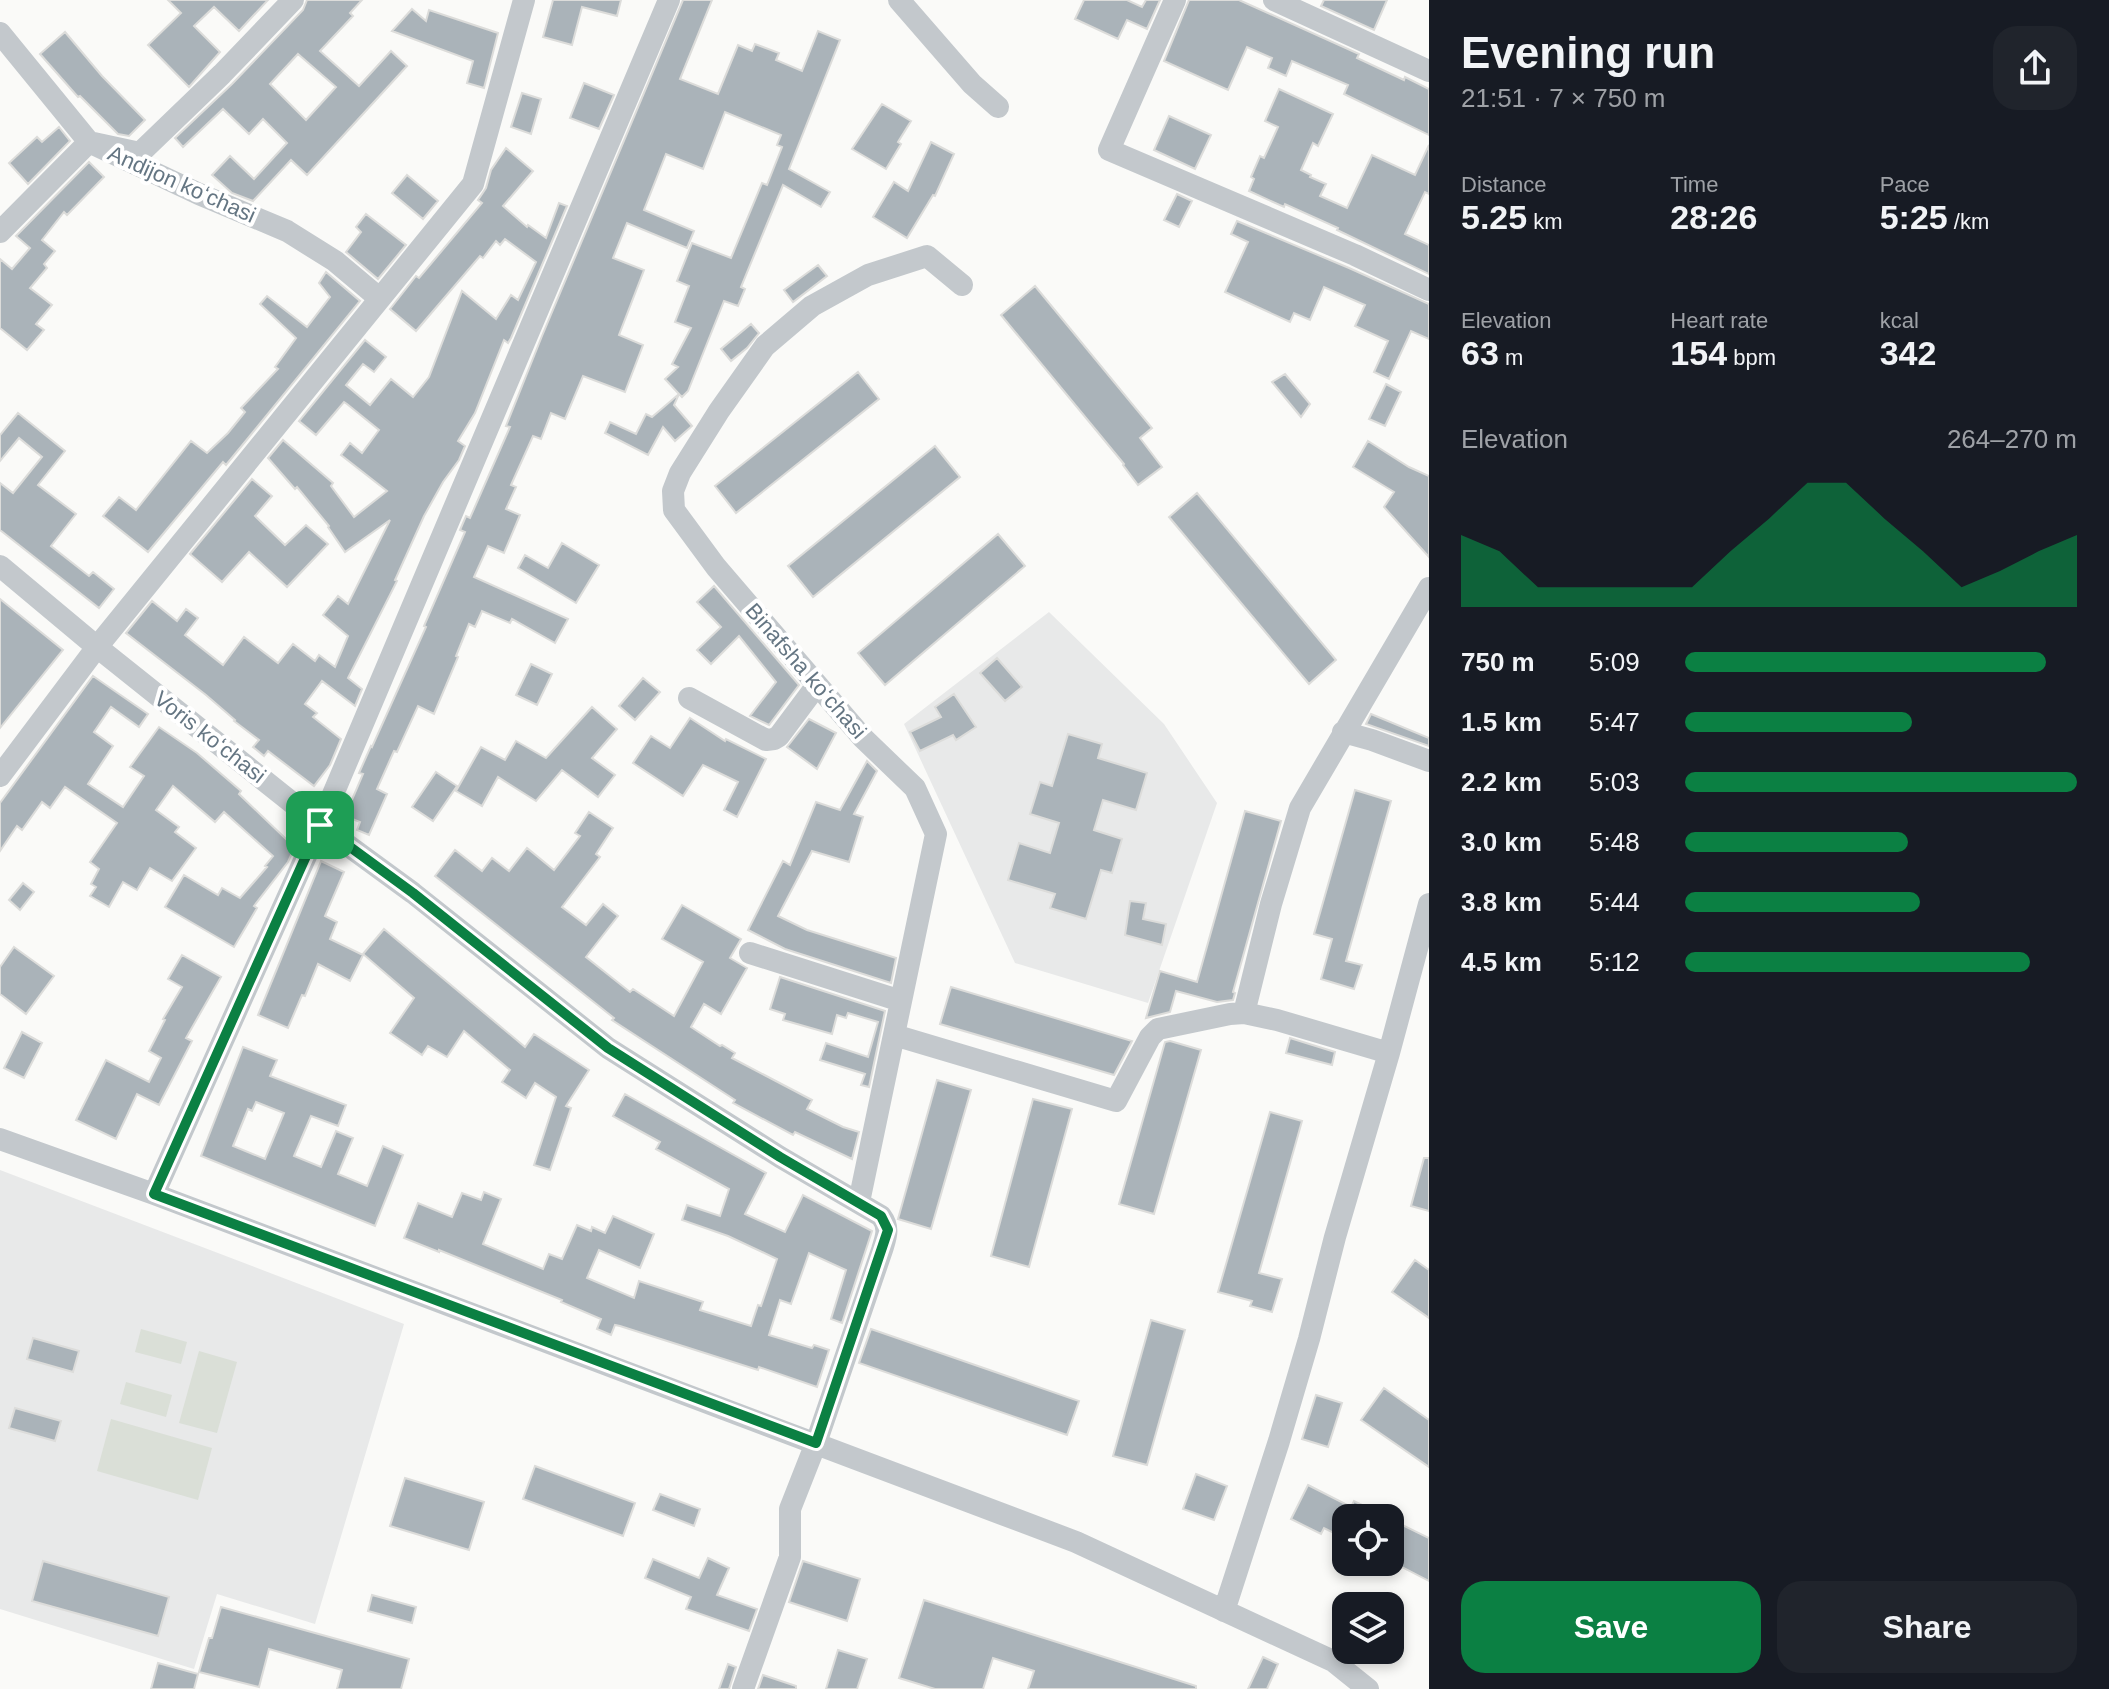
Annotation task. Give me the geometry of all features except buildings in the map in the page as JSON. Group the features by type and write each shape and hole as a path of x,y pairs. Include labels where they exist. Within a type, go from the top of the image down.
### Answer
{"street":[{"path":"0,33 89,142 140,153 293,0"},
{"path":"0,776 97,647 473,184 524,0"},
{"path":"154,1194 320,825 669,0"},
{"path":"899,0 972,84 998,107"},
{"path":"1175,0 1109,150 1355,255 1429,290"},
{"path":"1274,0 1429,71"},
{"name":"Andijon koʻchasi","path":"0,232 89,142 287,231 335,261 379,298"},
{"name":"Binafsha koʻchasi","path":"859,1202 936,834 915,788 863,738 716,567 674,510 673,491 680,473 719,411 765,346 812,306 868,275 927,256 962,285"},
{"name":"Voris koʻchasi","path":"0,566 320,825 413,893 608,1048 780,1157 881,1216 888,1230 816,1443"},
{"path":"1244,1013 1271,904 1300,808 1429,588"},
{"path":"689,698 766,740 779,736 817,685"},
{"path":"1343,732 1429,761"},
{"path":"1224,1611 1301,1368 1429,904"},
{"path":"750,953 901,1001"},
{"path":"894,1035 1116,1101 1150,1037 1158,1029 1217,1016 1244,1013 1277,1020 1389,1053"},
{"path":"0,1139 154,1194 1076,1542 1333,1661 1368,1689"},
{"path":"743,1689 790,1557 790,1509 816,1443"}],"shaded area":[{"path":"1049,612 1164,724 1217,803 1148,1003 1015,963 904,724"},
{"path":"0,1170 404,1324 315,1624 217,1594 194,1669 0,1609"},
{"path":"141,1329 187,1342 181,1364 135,1352"},
{"path":"199,1351 237,1362 217,1433 179,1423"},
{"path":"126,1382 172,1395 166,1417 120,1404"},
{"path":"111,1419 212,1448 198,1500 97,1471"}],"route":[{"path":"320,825 413,893 608,1048 780,1157 881,1216 886,1222 888,1230 882,1250 816,1443 154,1194 320,825"}]}
